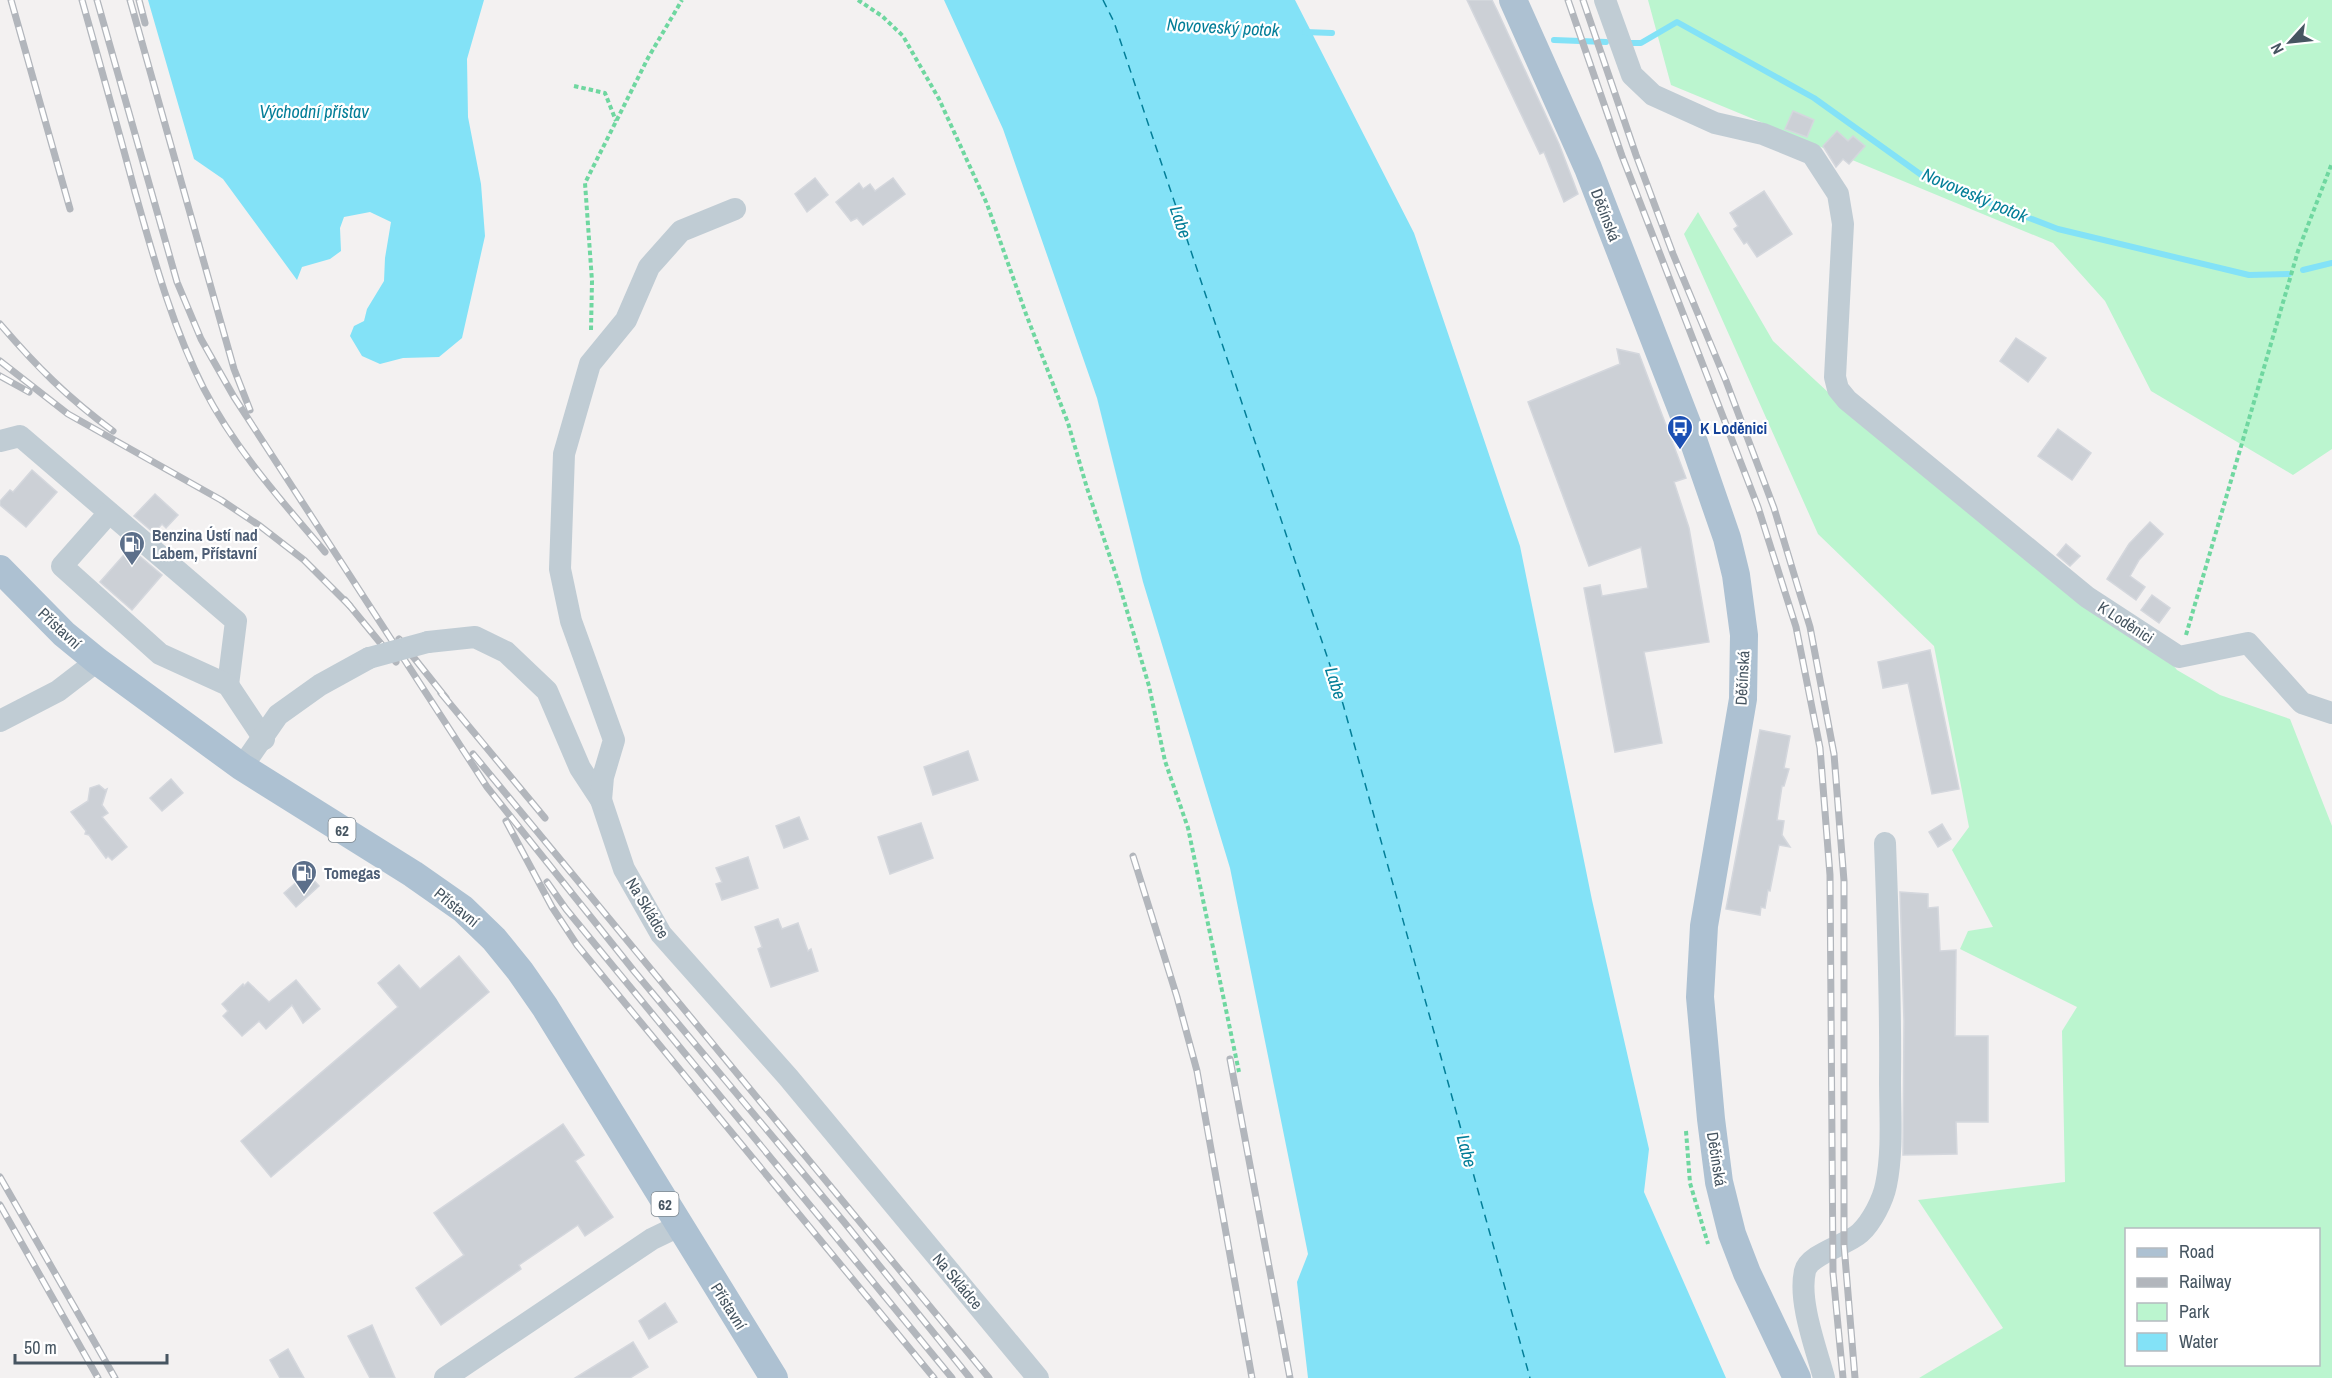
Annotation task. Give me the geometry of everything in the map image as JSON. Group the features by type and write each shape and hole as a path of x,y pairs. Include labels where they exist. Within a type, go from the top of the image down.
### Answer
{"main road":[{"name":"Děčínská","path":"1513,0 1588,168 1712,494 1727,538 1736,575 1744,635 1743,699 1704,926 1700,997 1716,1161 1732,1234 1747,1273 1797,1378"},
{"name":"Přístavní","path":"0,569 64,634 98,661 243,767 413,874 463,909 494,939 545,1007 774,1378"}],"street":[{"name":"K Loděnici","path":"1605,0 1632,75 1653,95 1715,123 1763,134 1812,154 1838,194 1843,224 1835,377 1838,389 1847,400 2088,597 2179,657"},
{"path":"601,800 603,777 614,740 571,621 560,569 564,454 590,364 626,320 648,267 681,231 735,209"},
{"path":"0,441 20,436 236,621 228,686"},
{"path":"109,513 62,566 160,654 228,686 264,739"},
{"name":"Na Skládce","path":"243,767 278,715 320,685 369,658 428,642 475,638 506,652 547,691 580,768 601,800 624,870 661,934 788,1077 1038,1378"},
{"path":"2179,657 2248,643 2302,703 2332,713"},
{"path":"0,721 58,691 98,661"},
{"path":"1824,1378 1804,1290 1805,1269 1811,1260 1844,1245 1861,1233 1874,1213 1886,1187 1890,1156 1891,1024 1885,843"},
{"path":"446,1378 652,1239 679,1226"}],"path":[{"path":"590,364 592,281 585,183 648,58 682,0"},
{"path":"858,0 882,16 903,36 939,99 987,204 1068,423 1120,587 1149,686 1165,761 1188,828 1239,1072"},
{"path":"574,86 605,93 616,122"},
{"path":"2179,657 2298,251 2332,163"}],"green space":[{"path":"1648,0 2332,0 2332,449 2293,475 2151,391 2105,301 2053,243 1671,85"},
{"path":"1698,212 1773,341 1830,394 2159,648 2177,670 2220,695 2290,719 2332,826 2332,1378 1919,1378 2003,1328 1918,1200 2065,1182 2062,1031 2077,1007 1960,949 1968,931 1993,927 1952,850 1969,827 1934,646 1818,534 1684,234"}],"water":[{"name":"Východní přístav","path":"148,0 484,0 467,59 468,117 481,184 485,236 462,338 439,357 403,358 380,364 362,356 350,336 354,326 364,321 367,309 384,281 391,222 370,212 344,217 340,228 341,251 330,259 302,267 297,280 223,179 194,159"},
{"name":"Labe","path":"944,0 1295,0 1414,233 1520,546 1592,900 1649,1149 1644,1192 1726,1378 1308,1378 1297,1282 1308,1254 1230,868 1143,582 1097,398 1003,129"}],"building":[{"path":"1467,0 1492,0 1497,10 1559,144 1578,194 1564,202 1544,152 1540,154"},
{"path":"1793,111 1814,120 1807,137 1785,129"},
{"path":"1837,131 1848,141 1853,136 1865,146 1849,164 1843,159 1836,167 1823,146"},
{"path":"815,178 828,195 807,212 795,194"},
{"path":"893,178 905,194 863,225 857,218 851,221 836,202 859,183 863,189 870,184 875,191"},
{"path":"1764,191 1792,234 1757,257 1734,229 1738,226 1730,213"},
{"path":"2016,338 2046,358 2028,382 2000,361"},
{"path":"1617,349 1639,354 1686,478 1674,482 1689,528 1709,642 1644,652 1662,743 1615,752 1584,588 1600,585 1602,596 1648,588 1641,547 1589,566 1528,402 1620,364"},
{"path":"2058,429 2091,453 2072,480 2038,456"},
{"path":"32,470 57,492 26,527 0,505 0,501 10,490 13,492"},
{"path":"155,494 178,515 166,528 162,524 154,533 134,516"},
{"path":"2150,522 2163,534 2139,560 2130,576 2145,587 2136,600 2107,579 2129,544"},
{"path":"2066,544 2080,556 2070,566 2057,555"},
{"path":"130,548 162,575 132,610 100,582"},
{"path":"2152,595 2170,608 2159,623 2141,610"},
{"path":"1930,650 1959,789 1932,794 1908,683 1883,688 1878,662"},
{"path":"1760,730 1790,736 1784,768 1789,769 1784,786 1782,786 1777,820 1784,821 1782,835 1790,847 1779,845 1770,891 1768,890 1765,908 1761,907 1760,915 1726,909"},
{"path":"968,751 978,780 933,795 924,767"},
{"path":"171,779 183,793 162,811 150,798"},
{"path":"99,785 107,789 102,805 108,813 102,817 127,847 112,860 108,856 106,858 89,835 85,834 86,831 71,812 88,801 90,788"},
{"path":"799,817 808,839 784,848 776,826"},
{"path":"921,823 933,858 890,874 878,837"},
{"path":"1942,824 1951,839 1938,847 1929,832"},
{"path":"748,857 758,888 722,900 716,884 722,882 716,868"},
{"path":"307,873 319,886 296,907 284,893"},
{"path":"1900,892 1928,894 1928,908 1938,907 1940,951 1956,950 1955,1036 1988,1036 1988,1122 1956,1122 1957,1154 1903,1155 1904,1021"},
{"path":"778,919 782,929 798,923 808,951 811,949 818,971 771,987 758,949 762,947 755,927"},
{"path":"459,956 489,992 271,1177 241,1141 398,1007 378,983 399,965 420,989"},
{"path":"296,980 320,1009 303,1023 292,1005 266,1029 259,1021 242,1036 223,1016 228,1011 222,1004 243,984 244,986 248,982 269,1002"},
{"path":"563,1124 584,1155 575,1161 613,1217 585,1236 578,1225 519,1265 521,1269 441,1325 416,1288 464,1255 434,1213"},
{"path":"665,1303 677,1322 649,1339 639,1321"},
{"path":"372,1325 395,1378 370,1378 348,1336"},
{"path":"633,1342 648,1367 630,1378 575,1378"},
{"path":"288,1349 304,1378 280,1378 270,1360"}],"waterway":[{"name":"Novoveský potok","path":"1631,43 1641,43 1677,22 1814,98 1927,179 2058,229 2249,275 2289,274"},
{"name":"Novoveský potok","path":"1305,32 1332,33"},
{"name":"Novoveský potok","path":"1554,40 1606,42"},
{"name":"Novoveský potok","path":"2303,270 2332,263"}],"ferry route":[{"path":"1103,0 1114,22 1343,704 1530,1378"}],"railway":[{"path":"11,0 70,209"},
{"path":"82,0 135,192 182,341 216,411 244,453 325,552"},
{"path":"97,0 177,282 201,339 234,397 487,787 634,971 844,1222 970,1378"},
{"path":"130,0 234,369 250,410"},
{"path":"139,0 145,23"},
{"path":"1568,0 1622,156 1758,507 1796,627 1820,748 1830,875 1833,1273 1843,1378"},
{"path":"1583,0 1636,155 1673,254 1726,381 1774,508 1810,627 1834,754 1844,881 1844,1245 1855,1378"},
{"path":"0,324 53,381 113,431"},
{"path":"0,361 68,414 221,500 260,526 304,560 350,606"},
{"path":"0,376 29,392"},
{"path":"345,600 396,662"},
{"path":"399,639 446,698"},
{"path":"441,693 545,818"},
{"path":"473,754 989,1378"},
{"path":"506,821 552,907 577,945 934,1378"},
{"path":"1133,856 1177,997 1197,1071 1252,1378"},
{"path":"547,882 566,909 952,1378"},
{"path":"1230,1059 1290,1378"},
{"path":"0,1177 115,1378"},
{"path":"0,1205 98,1378"}],"place":[{"name":"K Loděnici","path":"1680,451"},
{"name":"Benzina Ústí nad Labem, Přístavní","path":"132,567"},
{"name":"Tomegas","path":"304,896"}]}
